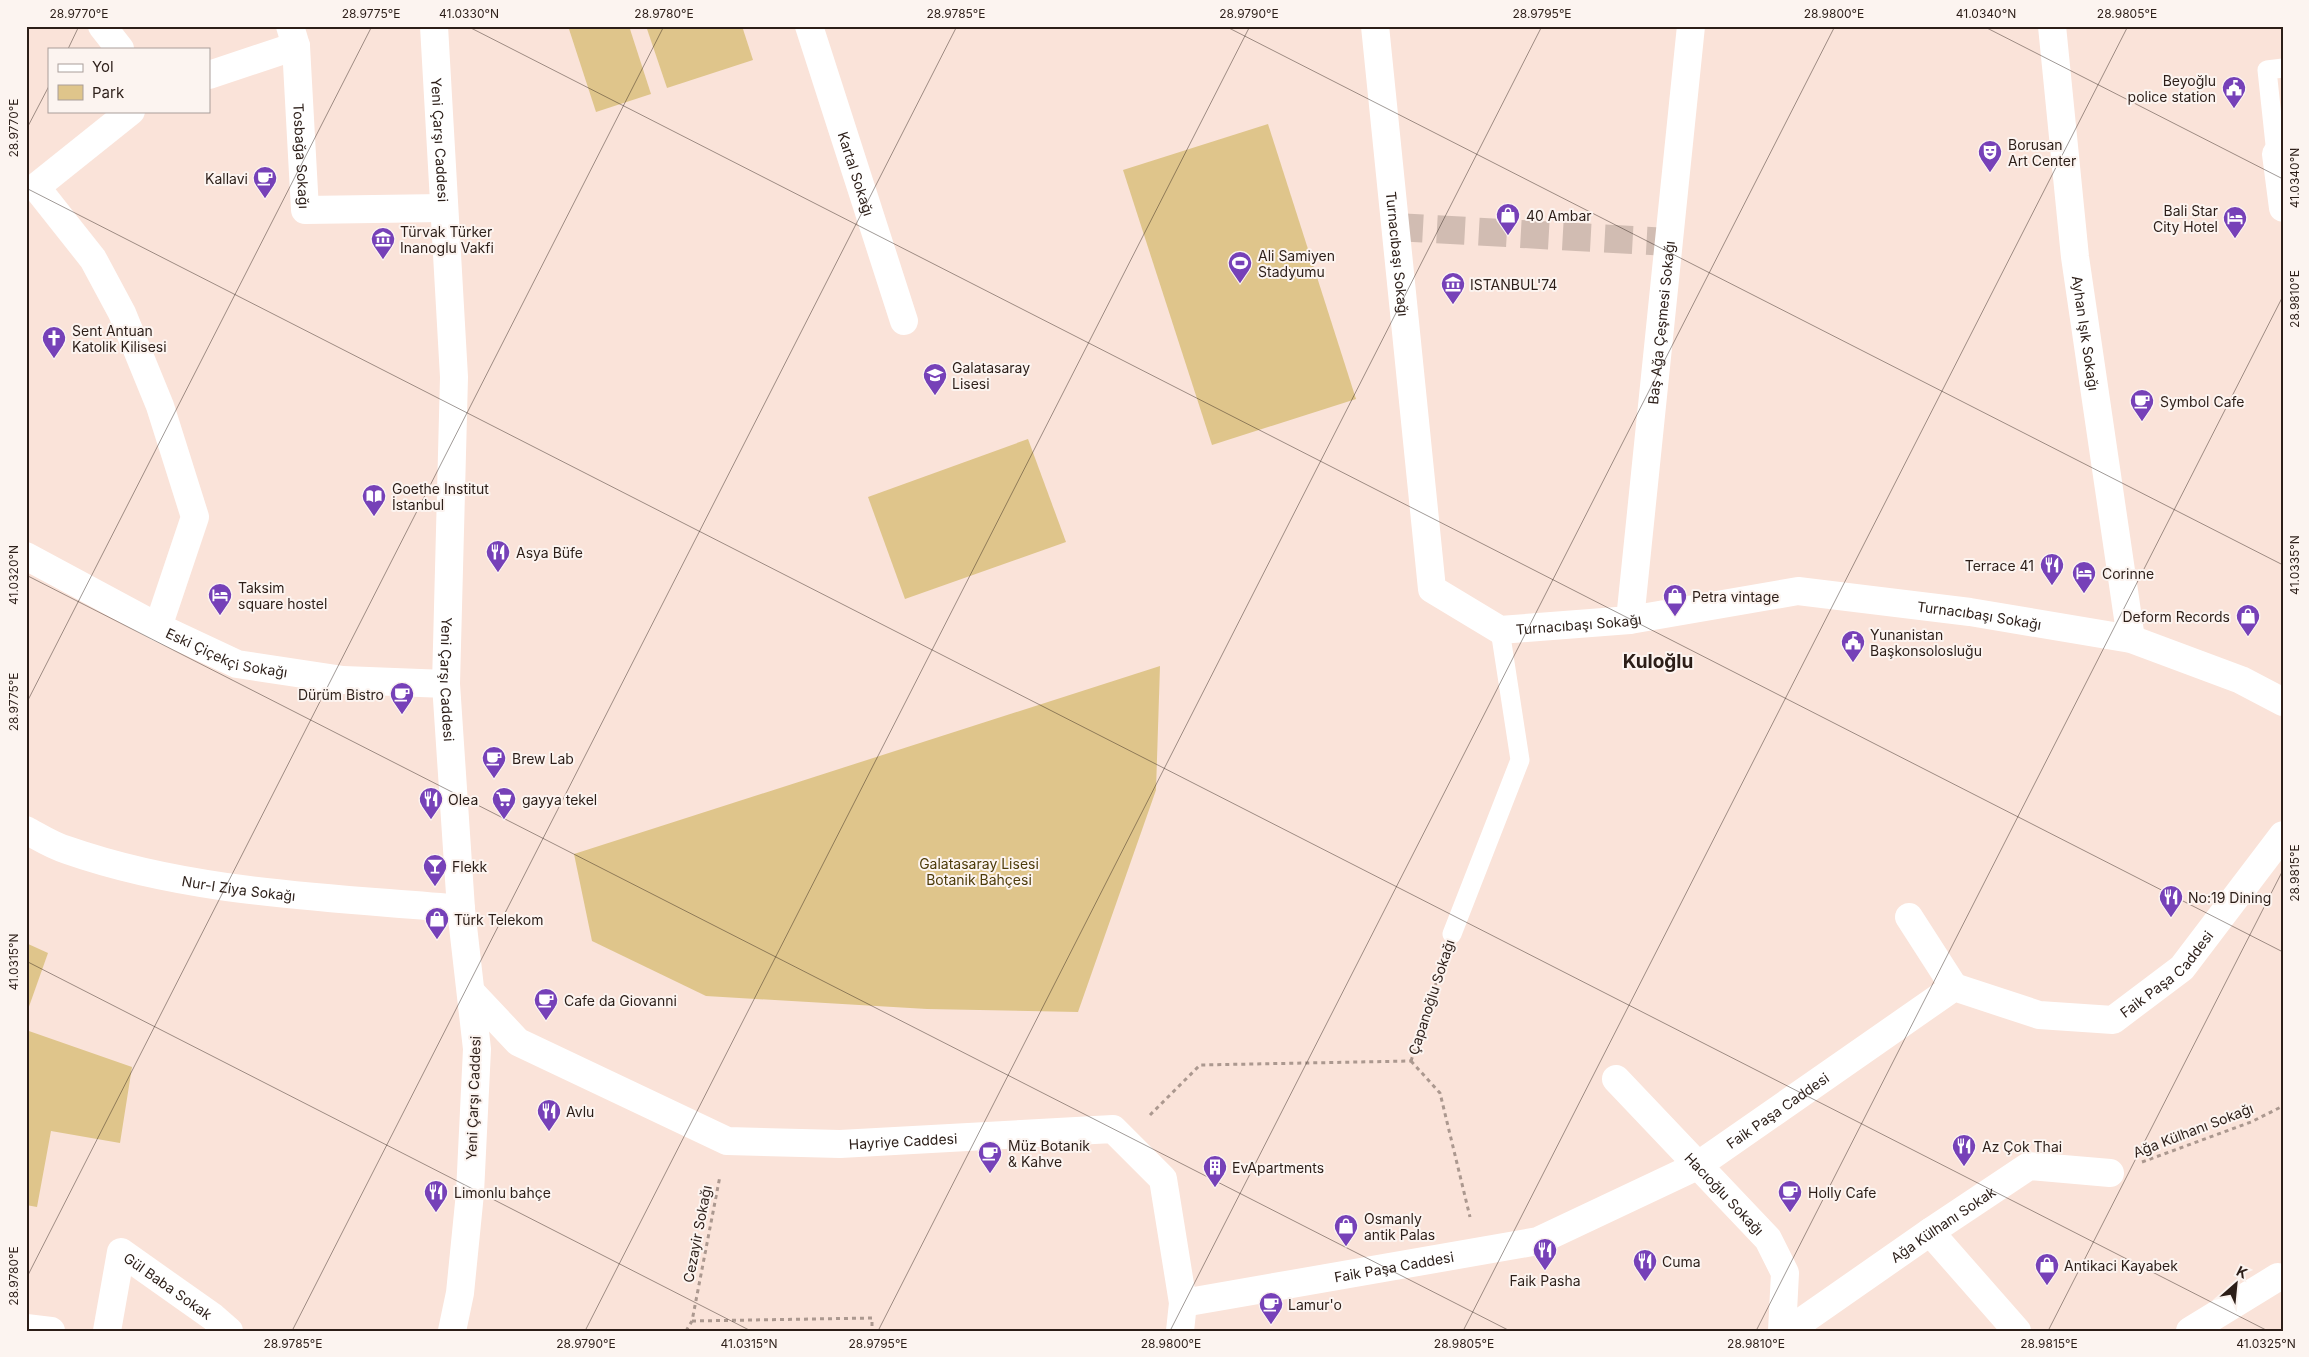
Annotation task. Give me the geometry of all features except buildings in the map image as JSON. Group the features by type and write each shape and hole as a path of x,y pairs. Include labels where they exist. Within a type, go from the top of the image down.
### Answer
{"street":[{"path":"102,26 119,48"},
{"name":"Yeni Çarşı Caddesi","path":"434,26 454,377 446,684 460,909 477,1049 469,1202 460,1293 452,1331"},
{"name":"Kartal Sokağı","path":"809,26 904,321"},
{"name":"Turnacıbaşı Sokağı","path":"1375,26 1432,588 1500,630 1630,620 1798,591 1970,612 2131,639 2241,680 2283,702"},
{"name":"Baş Ağa Çeşmesi Sokağı","path":"1630,620 1691,26"},
{"name":"Ayhan Işık Sokağı","path":"2052,26 2075,257 2131,639"},
{"path":"210,74 293,36"},
{"name":"Tosbağa Sokağı","path":"293,36 305,210 443,208"},
{"path":"130,112 36,187 93,259 122,313 160,406 195,517 158,627"},
{"path":"2276,154 2283,208"},
{"name":"Eski Çiçekçi Sokağı","path":"26,556 158,627 237,664 343,680 446,684"},
{"name":"Nur-I Ziya Sokağı","path":"26,830 66,850 166,877 235,889 460,909"},
{"name":"Faik Paşa Caddesi","path":"1183,1303 1538,1240 1697,1166 1954,986 2039,1014 2113,1020 2182,968 2283,835"},
{"path":"1909,917 1954,986"},
{"name":"Hayriye Caddesi","path":"471,992 518,1042 727,1140 840,1144 1113,1129 1163,1179 1183,1303 1180,1331"},
{"path":"477,1049 518,1042"},
{"name":"Hacıoğlu Sokağı","path":"1616,1079 1768,1240 1785,1273 1782,1331"},
{"name":"Ağa Külhanı Sokak","path":"1788,1331 2029,1166 2110,1173"},
{"path":"1930,1232 2018,1331"},
{"name":"Gül Baba Sokak","path":"107,1331 121,1252 229,1331"},
{"path":"2190,1331 2278,1277"},
{"path":"26,1328 51,1331"}],"lane":[{"path":"2276,154 2267,70 2283,68"},
{"name":"Çapanoğlu Sokağı","path":"1452,934 1520,760 1500,630"}],"path":[{"name":"Çapanoğlu Sokağı","path":"1124,1140 1200,1065 1410,1061 1452,934"},
{"path":"1410,1061 1440,1093 1479,1251"},
{"name":"Ağa Külhanı Sokağı","path":"2110,1173 2251,1122 2283,1106"},
{"name":"Cezayir Sokağı","path":"686,1331 692,1322 727,1140"},
{"path":"692,1322 872,1318 872,1331"}],"green space":[{"path":"568,26 629,26 651,94 596,112"},
{"path":"646,26 742,26 753,60 667,88"},
{"name":"Ali Samiyen Stadyumu","path":"1268,124 1356,399 1212,445 1123,170"},
{"path":"1028,439 1066,542 905,599 868,497"},
{"name":"Galatasaray Lisesi Botanik Bahçesi","path":"1160,666 1156,790 1078,1012 927,1009 706,996 592,941 574,854"},
{"path":"26,943 48,953 26,1015"},
{"path":"26,1030 132,1067 120,1143 51,1131 37,1207 26,1205"}],"tunnel":[{"path":"1395,227 1668,242"}],"place":[{"name":"Beyoğlu police station","path":"2234,109"},
{"name":"Borusan Art Center","path":"1990,173"},
{"name":"Kallavi","path":"265,199"},
{"name":"40 Ambar","path":"1508,236"},
{"name":"Bali Star City Hotel","path":"2235,239"},
{"name":"Türvak Türker Inanoglu Vakfi","path":"383,260"},
{"name":"Ali Samiyen Stadyumu","path":"1240,284"},
{"name":"ISTANBUL'74","path":"1453,305"},
{"name":"Sent Antuan Katolik Kilisesi","path":"54,359"},
{"name":"Galatasaray Lisesi","path":"935,396"},
{"name":"Symbol Cafe","path":"2142,422"},
{"name":"Goethe Institut İstanbul","path":"374,517"},
{"name":"Asya Büfe","path":"498,573"},
{"name":"Terrace 41","path":"2052,586"},
{"name":"Corinne","path":"2084,594"},
{"name":"Taksim square hostel","path":"220,616"},
{"name":"Petra vintage","path":"1675,617"},
{"name":"Deform Records","path":"2248,637"},
{"name":"Yunanistan Başkonsolosluğu","path":"1853,663"},
{"name":"Dürüm Bistro","path":"402,715"},
{"name":"Brew Lab","path":"494,779"},
{"name":"Olea","path":"431,820"},
{"name":"gayya tekel","path":"504,820"},
{"name":"Flekk","path":"435,887"},
{"name":"No:19 Dining","path":"2171,918"},
{"name":"Türk Telekom","path":"437,940"},
{"name":"Cafe da Giovanni","path":"546,1021"},
{"name":"Avlu","path":"549,1132"},
{"name":"Az Çok Thai","path":"1964,1167"},
{"name":"Müz Botanik & Kahve","path":"990,1174"},
{"name":"EvApartments","path":"1215,1188"},
{"name":"Limonlu bahçe","path":"436,1213"},
{"name":"Holly Cafe","path":"1790,1213"},
{"name":"Osmanly antik Palas","path":"1346,1247"},
{"name":"Faik Pasha","path":"1545,1271"},
{"name":"Cuma","path":"1645,1282"},
{"name":"Antikaci Kayabek","path":"2047,1286"},
{"name":"Lamur'o","path":"1271,1325"}],"district":[{"name":"Kuloğlu","path":"1658,661"}]}
